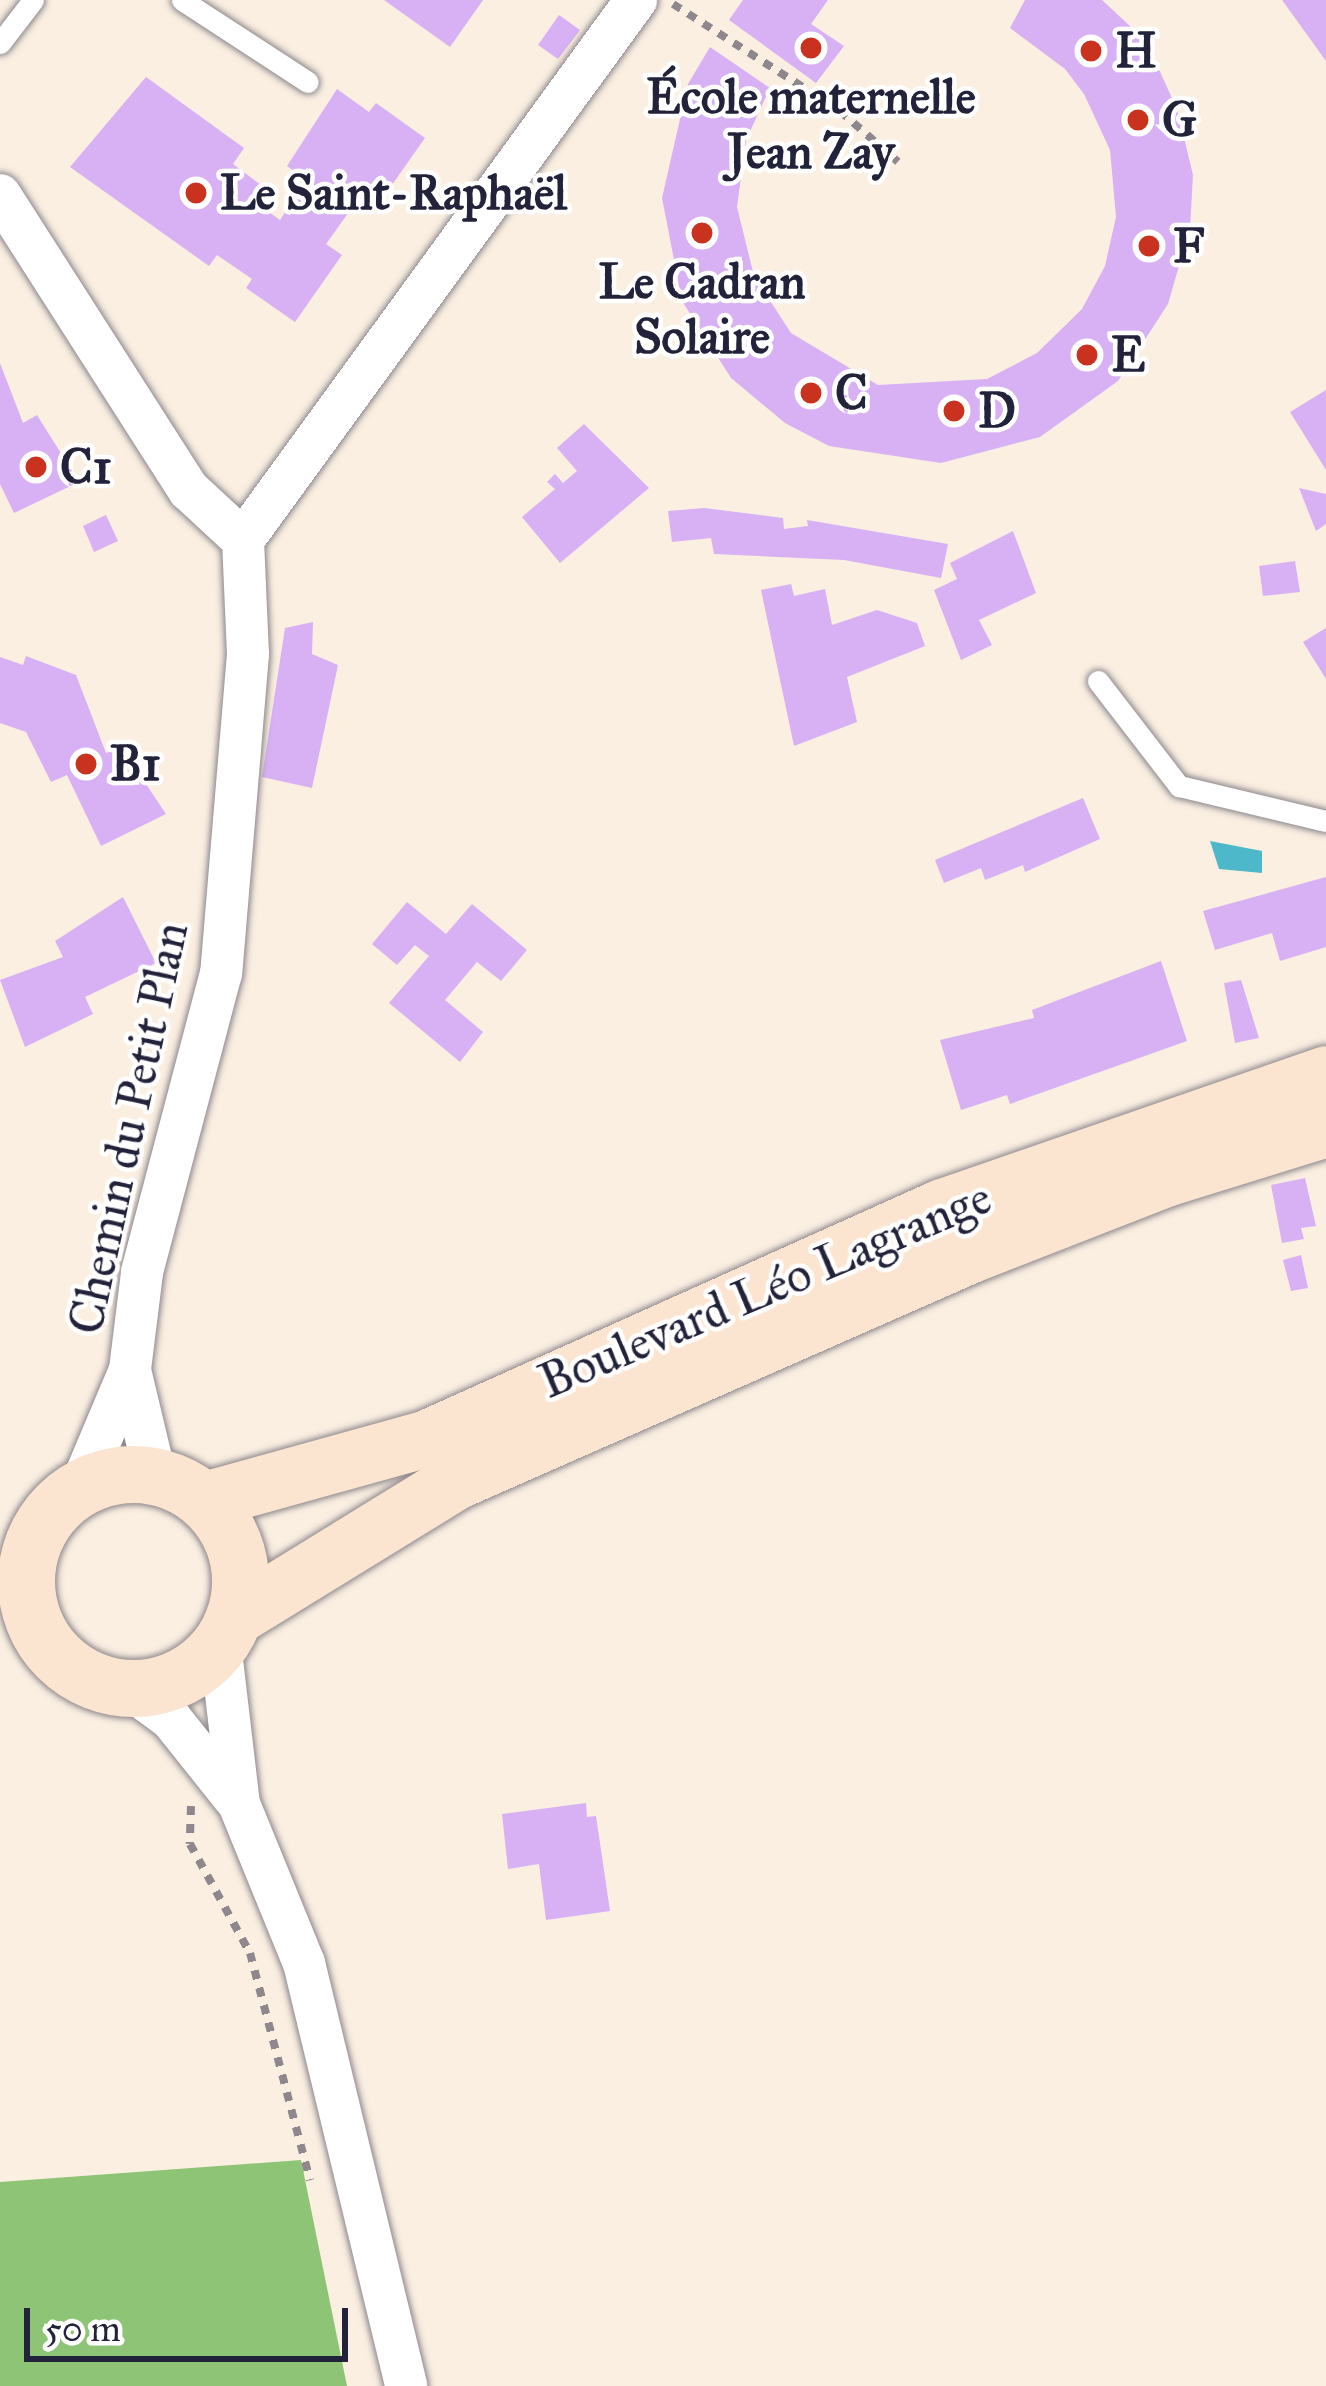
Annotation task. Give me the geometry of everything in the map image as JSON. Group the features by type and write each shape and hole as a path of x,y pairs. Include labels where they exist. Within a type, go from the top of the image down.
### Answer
{"main road":[{"name":"Boulevard Léo Lagrange","path":"180,1488 427,1438 942,1207 1326,1074"},
{"name":"Boulevard Léo Lagrange","path":"227,1630 455,1481 973,1253 1168,1178 1326,1128"},
{"path":"0,1652 62,1661 128,1688 180,1678 227,1630 237,1554 180,1488 118,1474 42,1514 26,1579 42,1638 62,1661"}],"street":[{"path":"0,195 189,490 243,540 636,0"},
{"name":"Chemin du Petit Plan","path":"42,1514 130,1370 142,1273 220,974 248,654 243,540"},
{"name":"Chemin du Petit Plan","path":"130,1370 180,1488"},
{"path":"227,1630 239,1804"},
{"path":"128,1688 171,1719 239,1804 304,1963 406,2386"}],"lane":[{"path":"0,43 33,0"},
{"path":"182,0 308,82"},
{"path":"1098,681 1179,786 1326,821"}],"path":[{"path":"666,0 840,111 898,162"},
{"path":"193,1801 185,1821 190,1844 250,1953 318,2199"}],"green space":[{"path":"301,2160 347,2386 0,2386 0,2182"}],"water":[{"path":"1210,841 1262,851 1262,873 1219,869"}],"building":[{"path":"384,0 483,0 450,47"},
{"name":"École maternelle Jean Zay","path":"743,0 828,0 811,24 844,46 816,83 729,20"},
{"name":"Le Cadran Solaire","path":"1025,0 1102,0 1146,41 1177,109 1193,175 1190,228 1168,304 1118,381 1040,437 941,463 829,446 785,423 731,378 682,301 662,198 688,84 710,47 770,88 746,140 737,207 754,276 791,333 878,385 987,379 1037,353 1082,309 1105,266 1116,217 1110,150 1084,94 1065,69 1010,28"},
{"path":"1282,0 1326,0 1326,61"},
{"path":"559,15 580,30 558,59 538,45"},
{"name":"Le Saint-Raphaël","path":"146,77 244,148 233,164 265,188 255,202 280,220 306,180 287,166 337,89 369,112 376,103 425,138 375,209 359,198 326,244 342,255 295,322 246,288 252,279 217,255 209,266 70,167"},
{"name":"C1","path":"0,363 23,423 37,415 79,482 14,513 0,484"},
{"path":"1326,390 1326,470 1290,412"},
{"path":"584,424 649,488 560,563 522,517 555,489 547,482 555,474 563,483 577,471 557,448"},
{"path":"1299,488 1326,494 1326,524 1316,531"},
{"path":"704,508 783,518 784,529 808,526 807,520 948,544 941,578 844,560 714,554 711,538 672,542 668,511"},
{"path":"106,515 118,541 94,552 83,526"},
{"path":"1013,531 1036,593 979,620 992,645 961,660 934,590 957,579 950,563"},
{"path":"1295,561 1300,592 1263,596 1259,566"},
{"path":"791,584 794,596 825,589 832,625 877,610 917,623 925,646 847,677 857,722 794,746 761,590"},
{"path":"313,622 312,654 338,665 312,788 262,777 285,628"},
{"path":"1326,628 1326,679 1303,642"},
{"name":"B1","path":"26,656 76,675 106,753 122,748 166,814 101,846 67,775 51,782 26,732 0,723 0,657 23,665"},
{"path":"1083,798 1100,839 1025,872 1023,865 985,880 981,868 944,883 935,860"},
{"path":"1326,877 1326,947 1280,961 1272,933 1215,950 1203,911"},
{"path":"123,897 156,963 85,997 93,1014 25,1047 0,980 63,957 55,941"},
{"path":"407,902 446,934 472,904 527,950 501,981 477,962 445,1000 483,1032 460,1062 389,1003 429,956 415,945 397,965 372,944"},
{"path":"1161,961 1187,1041 1010,1104 1007,1095 961,1110 940,1040 1034,1018 1032,1010"},
{"path":"1241,980 1259,1038 1235,1043 1224,983"},
{"path":"1305,1178 1316,1226 1301,1228 1304,1239 1282,1243 1271,1185"},
{"path":"1301,1255 1308,1288 1291,1291 1283,1260"},
{"path":"586,1803 587,1817 596,1816 610,1911 546,1920 539,1864 508,1869 502,1814"}],"place":[{"name":"École maternelle Jean Zay","path":"811,48"},
{"name":"H","path":"1091,51"},
{"name":"G","path":"1138,120"},
{"name":"Le Saint-Raphaël","path":"196,193"},
{"name":"Le Cadran Solaire","path":"702,233"},
{"name":"F","path":"1149,246"},
{"name":"E","path":"1087,355"},
{"name":"C","path":"811,393"},
{"name":"D","path":"954,411"},
{"name":"C1","path":"36,467"},
{"name":"B1","path":"86,764"}]}
